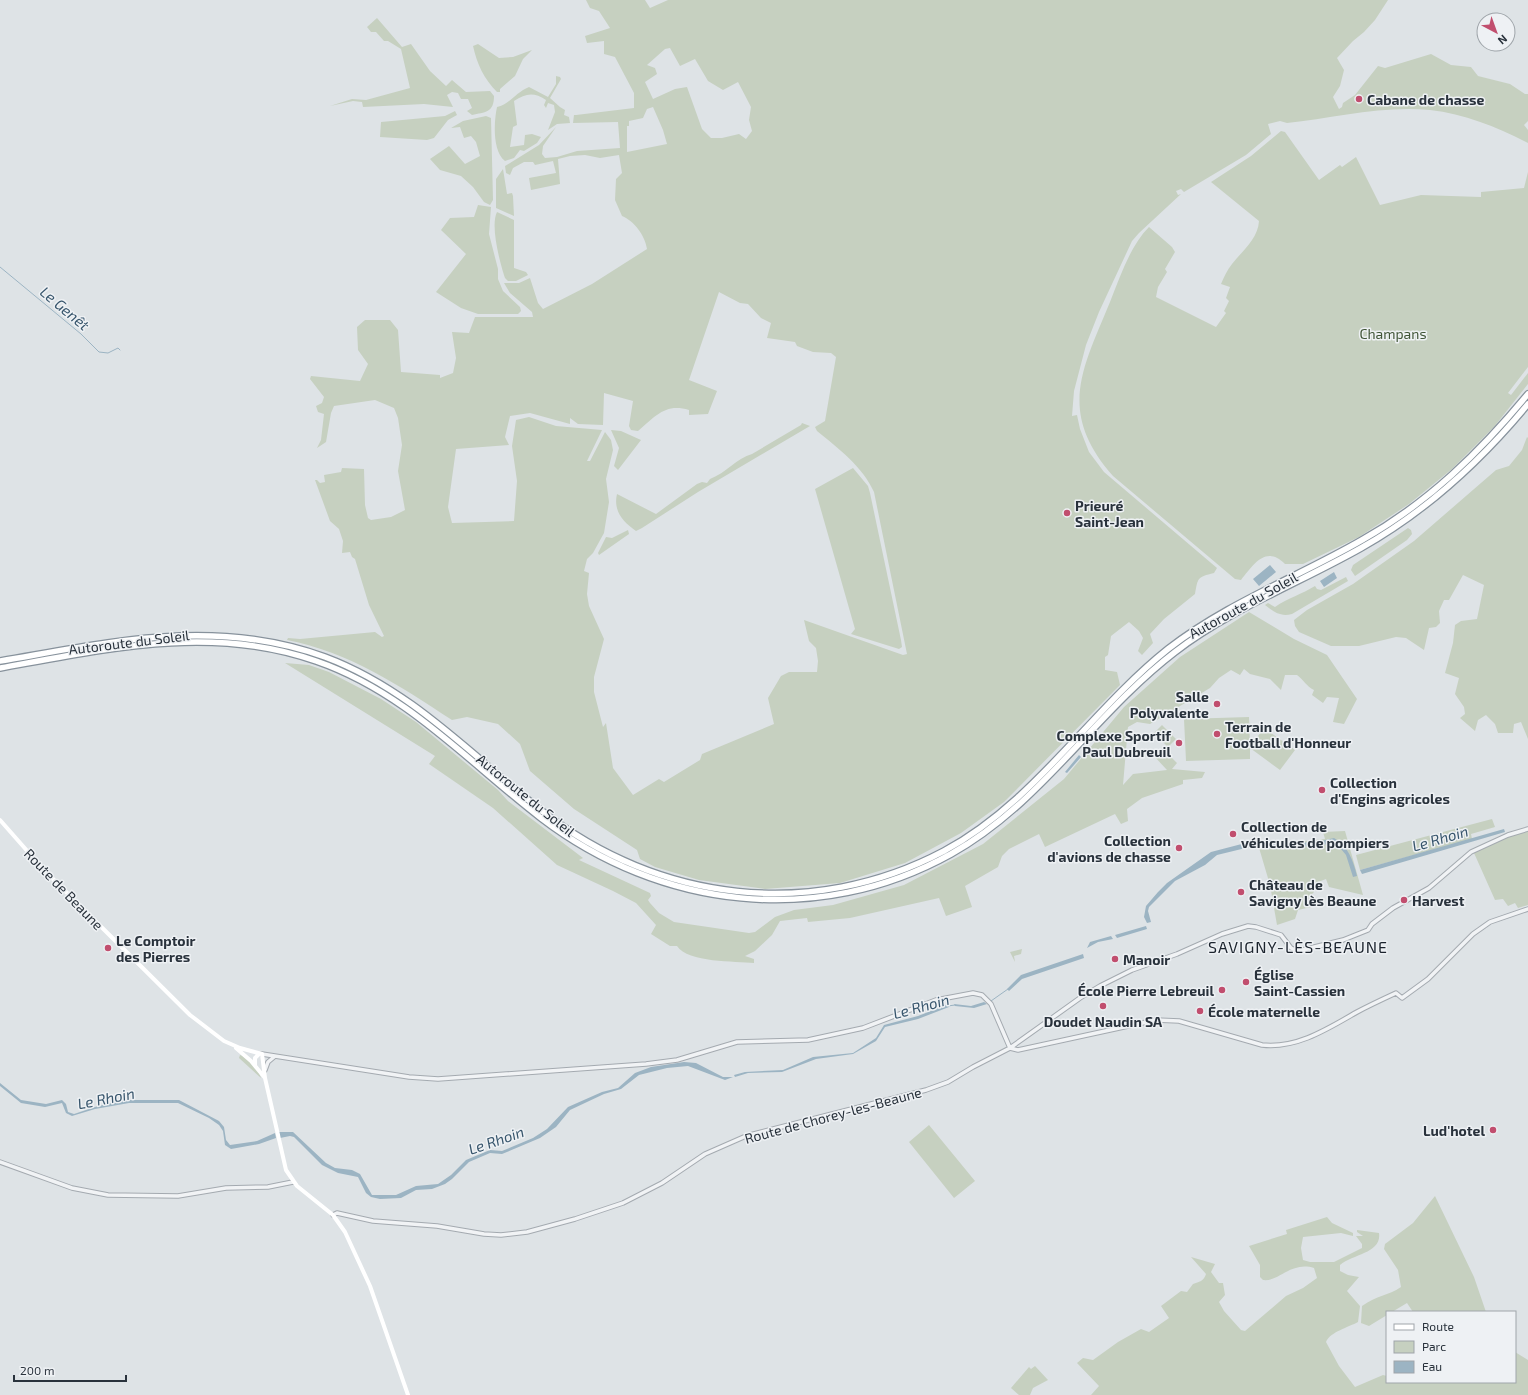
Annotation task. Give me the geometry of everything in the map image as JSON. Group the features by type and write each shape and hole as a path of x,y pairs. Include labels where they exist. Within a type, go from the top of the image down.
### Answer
{"highway":[{"name":"Autoroute du Soleil","path":"0,661 116,641 184,635 219,635 253,639 302,650 357,671 402,697 450,732 548,816 578,837 610,855 650,872 699,886 750,893 795,893 840,887 883,876 930,858 968,836 998,815 1031,786 1113,700 1157,659 1200,627 1257,595 1362,540 1418,505 1473,457 1528,394"},
{"name":"Autoroute du Soleil","path":"0,668 134,645 192,641 243,644 272,649 307,658 348,674 393,698 435,728 544,821 585,848 611,862 655,880 698,892 742,898 787,899 834,895 885,882 926,866 966,845 996,825 1030,796 1122,699 1161,664 1203,632 1262,599 1365,546 1421,510 1472,466 1528,404"}],"main road":[{"name":"Route de Beaune","path":"0,820 44,870 177,1002 210,1032 234,1047 260,1054"},
{"path":"234,1047 255,1065 265,1078"},
{"path":"255,1065 255,1060 260,1054"},
{"path":"260,1054 265,1071 265,1078 284,1164 293,1182 332,1215 345,1232 370,1286 408,1395"}],"street":[{"path":"1010,1048 1087,993 1132,970 1177,954 1222,934 1248,926 1261,928 1282,936 1294,951 1306,950 1364,932 1368,930 1372,924 1394,908 1429,888 1471,852 1508,835 1528,829"},
{"path":"1010,1048 1018,1050 1156,1020 1179,1021 1262,1045 1270,1046 1297,1041 1319,1034 1362,1009 1396,993 1402,998 1428,979 1473,934 1490,922 1528,909"},
{"path":"260,1054 401,1076 438,1079 615,1067 687,1057 737,1042 803,1041 863,1028 936,1000 964,994 982,995 991,1004 1010,1048"},
{"name":"Route de Chorey-les-Beaune","path":"332,1215 337,1213 373,1221 437,1226 484,1234 517,1234 538,1229 592,1214 628,1201 662,1183 705,1154 746,1136 926,1090 948,1082 973,1066 1010,1048"},
{"path":"265,1071 268,1062 274,1057"},
{"path":"0,1162 72,1188 108,1195 178,1196 226,1188 268,1187 293,1182"}],"green space":[{"path":"586,0 645,0 650,8 668,0 1388,0 1375,20 1337,58 1344,70 1340,86 1333,97 1339,109 1342,107 1343,103 1355,95 1378,66 1385,68 1431,54 1451,65 1471,67 1478,76 1510,84 1525,94 1528,94 1528,121 1524,125 1528,130 1528,143 1480,122 1456,115 1430,110 1395,109 1287,123 1280,121 1268,124 1271,134 1246,155 1184,192 1181,189 1176,191 1178,195 1181,194 1132,241 1099,312 1086,345 1074,391 1072,416 1077,415 1080,429 1089,452 1104,472 1217,568 1214,573 1201,577 1198,581 1195,594 1164,619 1150,634 1153,643 1142,655 1138,651 1143,638 1139,631 1129,622 1111,636 1108,655 1105,657 1105,670 1117,672 1120,685 1004,802 961,833 905,863 840,883 765,889 699,880 655,867 640,859 637,850 574,809 530,771 520,744 498,724 467,717 452,720 393,683 353,662 310,645 287,640 288,638 300,639 375,632 382,637 384,636 369,605 355,559 352,557 350,552 342,553 343,541 339,529 330,521 315,480 320,483 325,482 324,475 341,472 342,468 364,469 365,505 368,518 371,520 391,517 405,510 398,471 402,445 398,418 394,408 375,400 334,406 331,413 326,442 317,448 321,440 324,414 318,412 316,406 322,403 324,397 310,379 311,376 360,381 368,364 358,350 357,327 365,320 390,320 398,330 401,372 440,375 440,378 453,373 456,358 452,332 469,333 475,317 533,317 532,312 510,293 504,283 519,283 530,278 538,303 543,309 592,284 647,249 644,239 638,229 631,221 622,216 615,200 616,179 622,173 619,155 600,158 585,155 570,156 558,159 560,184 531,190 529,178 556,173 553,161 535,165 533,162 524,162 513,168 510,175 506,173 505,166 539,145 556,127 543,146 542,154 545,158 557,157 577,151 620,148 618,122 573,123 574,115 634,108 634,93 615,57 604,54 604,41 587,43 585,36 610,28 599,11 590,8","holes":["670,48 680,66 695,59 708,81 723,90 738,82 751,107 749,120 752,131 746,139 739,134 722,138 711,138 702,129 687,87 675,89 653,99 645,82 657,74 655,68 647,65 665,49","653,107 663,130 667,144 627,152 627,126 629,126 629,121 643,118 647,109","719,292 740,303 748,304 761,318 771,323 767,338 795,342 797,346 813,352 831,353 836,357 825,421 815,427 817,431 857,466 874,492 907,654 903,655 804,620 809,641 816,648 818,661 817,672 789,672 781,676 768,698 774,724 702,754 700,760 664,782 659,779 633,795 613,768 606,723 603,727 594,692 594,677 604,639 589,606 587,594 589,573 584,571 587,559 593,553 604,533 609,502 606,479 613,450 611,440 605,432 590,461 587,461 602,430 556,426 529,417 516,420 512,446 517,481 514,521 452,523 448,507 456,449 509,445 505,437 510,416 530,413 570,424 570,418 578,424 603,425 604,393 633,401 629,426 631,430 638,431 661,412 673,408 689,410 689,415 708,414 717,391 689,380"]},
{"path":"377,18 402,47 411,44 430,71 446,86 452,80 466,92 490,91 494,96 494,102 490,109 485,112 472,115 467,111 472,108 468,99 461,99 458,93 452,92 447,95 453,107 424,104 363,107 362,102 353,101 330,106 352,99 366,100 410,88 401,49 388,41 384,41 376,32 371,32 367,27"},
{"path":"478,44 499,58 513,57 532,50 523,59 515,76 500,89 500,92 497,92 488,82 479,65 473,46"},
{"path":"556,76 560,77 561,79 550,98 565,110 564,115 569,117 570,123 557,124 548,130 555,112 554,105 548,103 546,108 544,105 546,100 530,94 518,98 514,101 517,125 513,127 510,147 524,145 525,135 532,134 541,137 537,143 524,151 520,150 514,158 505,161 498,150 496,143 495,120 497,107 505,104 524,89 529,87 548,97 556,84"},
{"path":"455,111 457,115 448,120 434,138 427,140 380,137 381,122 445,116"},
{"path":"486,116 491,118 493,200 490,205 484,202 473,187 461,176 440,170 430,159 449,146 465,164 480,156 476,142 471,136 464,138 460,127 451,128 463,121"},
{"name":"Champans","path":"1281,131 1285,132 1319,180 1340,165 1342,167 1356,157 1380,205 1421,195 1481,197 1481,192 1524,188 1528,172 1528,367 1508,393 1511,395 1528,373 1528,384 1494,427 1452,469 1409,504 1359,537 1303,564 1285,564 1272,556 1266,556 1256,563 1241,580 1235,579 1113,476 1096,453 1085,431 1080,411 1080,390 1084,370 1091,349 1122,272 1136,243 1149,227 1172,247 1175,252 1165,269 1167,272 1158,287 1156,297 1216,327 1226,313 1224,311 1229,301 1226,298 1230,287 1221,284 1230,266 1253,239 1259,221 1211,182 1251,156"},
{"path":"503,169 507,194 512,193 513,196 514,216 496,208 496,179"},
{"path":"478,205 491,207 489,234 498,269 498,279 503,291 520,307 521,311 518,314 478,314 461,308 436,292 466,254 441,230 450,218 474,217"},
{"path":"497,212 514,220 514,268 526,272 528,275 516,281 508,281 505,278 496,245 495,218"},
{"path":"802,423 810,426 698,492 642,528 636,531 620,516 616,506 617,494 656,514 697,484 702,482 707,483 710,479 741,459 752,454"},
{"path":"611,430 621,431 641,440 618,470 614,466 619,448"},
{"path":"1527,437 1528,739 1521,722 1514,724 1513,733 1498,733 1495,724 1486,715 1478,720 1475,731 1460,718 1465,714 1464,707 1455,694 1459,678 1445,673 1453,643 1455,625 1461,621 1477,619 1484,585 1463,575 1449,600 1444,600 1439,611 1440,623 1436,627 1429,628 1424,650 1406,638 1396,637 1359,646 1331,646 1299,632 1295,626 1294,620 1307,610 1353,584 1414,541 1496,470 1509,466 1522,450"},
{"path":"853,468 868,486 870,493 901,640 902,647 899,649 851,634 855,629 815,489"},
{"path":"1408,528 1411,530 1412,534 1407,540 1355,576 1351,570 1353,565"},
{"path":"628,530 629,534 599,555 598,553 606,537 612,538"},
{"path":"1346,577 1348,581 1292,614 1284,615 1274,612 1265,605 1268,603 1275,607 1315,586 1317,589 1321,590"},
{"path":"1249,612 1294,639 1327,655 1357,699 1344,724 1333,722 1339,698 1327,697 1323,703 1312,695 1314,690 1297,675 1285,675 1281,690 1270,679 1250,674 1244,669 1240,675 1231,670 1219,678 1210,688 1150,724 1137,722 1128,727 1123,785 1133,774 1167,770 1154,756 1162,748 1177,763 1172,769 1205,772 1202,778 1183,780 1183,784 1142,798 1127,809 1128,821 1121,824 1115,814 1045,847 1039,834 1009,849 1002,856 998,867 965,886 972,907 946,916 939,898 850,918 808,922 807,918 780,921 772,935 755,951 745,956 754,959 754,963 712,960 691,956 683,952 677,946 670,946 651,934 656,925 636,903 557,865 493,808 429,764 435,756 285,663 309,665 329,672 381,699 416,722 498,790 508,801 583,858 579,860 650,893 651,896 648,900 650,903 659,913 674,922 749,933 755,932 775,917 794,910 833,905 904,885 983,844 1064,779 1124,707 1180,657"},
{"name":"Terrain de Football d'Honneur","path":"1249,717 1250,747 1264,728 1295,750 1280,770 1250,748 1250,759 1186,761 1184,719"},
{"path":"1162,725 1176,739 1168,747 1154,733"},
{"path":"1492,819 1495,827 1471,834 1472,839 1360,870 1356,855"},
{"path":"1528,829 1528,905 1518,908 1515,903 1508,906 1503,899 1495,900 1474,853 1508,835"},
{"path":"1345,831 1363,895 1329,887 1326,879 1313,884 1314,892 1309,897 1311,907 1298,910 1295,919 1277,925 1270,885 1257,841 1286,843 1325,839 1323,832"},
{"path":"1022,949 1021,954 1014,956 1015,962 1010,952"},
{"path":"240,1055 253,1065 261,1078 239,1058"},
{"path":"929,1125 975,1181 954,1198 909,1142"},
{"path":"1435,1196 1474,1277 1486,1311 1412,1311 1407,1303 1394,1311 1386,1311 1386,1316 1369,1326 1361,1323 1362,1306 1401,1287 1398,1270 1384,1249 1385,1244 1413,1223"},
{"path":"1327,1217 1332,1223 1353,1233 1353,1236 1341,1233 1303,1237 1301,1248 1303,1260 1310,1262 1334,1262 1362,1248 1362,1244 1356,1236 1363,1236 1357,1232 1357,1230 1379,1233 1379,1240 1372,1249 1340,1265 1340,1271 1348,1275 1359,1277 1347,1291 1360,1306 1358,1322 1331,1335 1326,1342 1339,1366 1355,1387 1383,1375 1386,1376 1386,1383 1516,1383 1516,1353 1528,1360 1528,1395 1091,1395 1099,1386 1077,1363 1083,1358 1093,1360 1118,1342 1141,1329 1149,1332 1169,1318 1161,1306 1181,1291 1187,1292 1193,1284 1203,1280 1206,1274 1191,1257 1215,1264 1211,1272 1219,1283 1223,1283 1225,1295 1219,1302 1224,1311 1241,1330 1245,1331 1286,1296 1303,1288 1317,1278 1314,1268 1306,1267 1292,1269 1269,1280 1263,1280 1260,1277 1260,1265 1249,1246 1287,1234 1286,1230"},
{"path":"1035,1366 1048,1380 1033,1388 1030,1395 1019,1395 1011,1388 1029,1367 1031,1369"}],"water":[{"path":"1270,565 1276,572 1259,586 1253,579"},
{"path":"1334,572 1337,578 1324,587 1320,581"},
{"path":"1079,755 1081,757 1067,773 1065,772"},
{"path":"1504,829 1505,832 1362,874 1360,870"},
{"path":"1334,838 1346,849 1354,864 1357,876 1353,877 1346,855 1336,843 1317,846 1263,849 1258,845 1217,855 1205,865 1175,881 1149,907 1148,911 1151,922 1147,923 1144,917 1146,906 1167,883 1211,852 1257,840 1270,840 1288,844 1321,841"},
{"path":"1146,926 1147,929 1117,938 1115,935"},
{"path":"1111,936 1113,939 1098,942 1087,948 1090,942"},
{"path":"1083,954 1084,958 1022,979 1009,991 1007,989 1021,975"},
{"path":"984,1002 987,1004 974,1008 955,1006 954,1004 971,1006"},
{"path":"949,1004 949,1007 918,1019 885,1027 876,1041 853,1054 816,1059 782,1072 748,1073 735,1077 734,1075 745,1072 783,1070 813,1057 853,1053 876,1038 884,1025 918,1016"},
{"path":"684,1062 696,1063 723,1077 733,1077 725,1080 688,1066 667,1068 639,1075 621,1089 604,1094 570,1110 556,1127 540,1138 502,1154 490,1153 469,1162 445,1184 432,1189 416,1190 401,1198 380,1199 371,1197 366,1193 358,1177 338,1173 322,1165 294,1137 290,1136 280,1138 279,1132 293,1132 326,1163 335,1168 352,1170 360,1174 372,1195 396,1195 416,1186 438,1184 451,1175 466,1160 490,1150 502,1151 533,1138 547,1129 568,1107 602,1092 618,1088 635,1073 651,1067"},
{"path":"0,1083 21,1100 46,1104 62,1100 66,1104 68,1112 74,1114 123,1100 179,1100 219,1121 224,1127 226,1140 230,1145 257,1141 275,1133 276,1138 259,1144 231,1149 225,1145 223,1131 219,1125 209,1118 178,1103 129,1103 95,1109 72,1116 66,1113 62,1103 45,1107 21,1103 0,1086"}],"waterway":[{"name":"Le Genêt","path":"0,267 81,334 99,352 108,353 118,348 120,350"},
{"name":"Le Rhoin","path":"991,1001 1008,989"},
{"name":"Le Rhoin","path":"948,1006 955,1005"}],"place":[{"name":"Cabane de chasse","path":"1359,99"},
{"name":"Prieuré Saint-Jean","path":"1067,513"},
{"name":"Salle Polyvalente","path":"1217,704"},
{"name":"Terrain de Football d'Honneur","path":"1217,734"},
{"name":"Complexe Sportif Paul Dubreuil","path":"1179,743"},
{"name":"Collection d'Engins agricoles","path":"1322,790"},
{"name":"Collection de véhicules de pompiers","path":"1233,834"},
{"name":"Collection d'avions de chasse","path":"1179,848"},
{"name":"Château de Savigny lès Beaune","path":"1241,892"},
{"name":"Harvest","path":"1404,900"},
{"name":"Le Comptoir des Pierres","path":"108,948"},
{"name":"Manoir","path":"1115,959"},
{"name":"Église Saint-Cassien","path":"1246,982"},
{"name":"École Pierre Lebreuil","path":"1222,990"},
{"name":"Doudet Naudin SA","path":"1103,1006"},
{"name":"École maternelle","path":"1200,1011"},
{"name":"Lud'hotel","path":"1493,1130"}],"district":[{"name":"SAVIGNY-LÈS-BEAUNE","path":"1298,946"}]}
